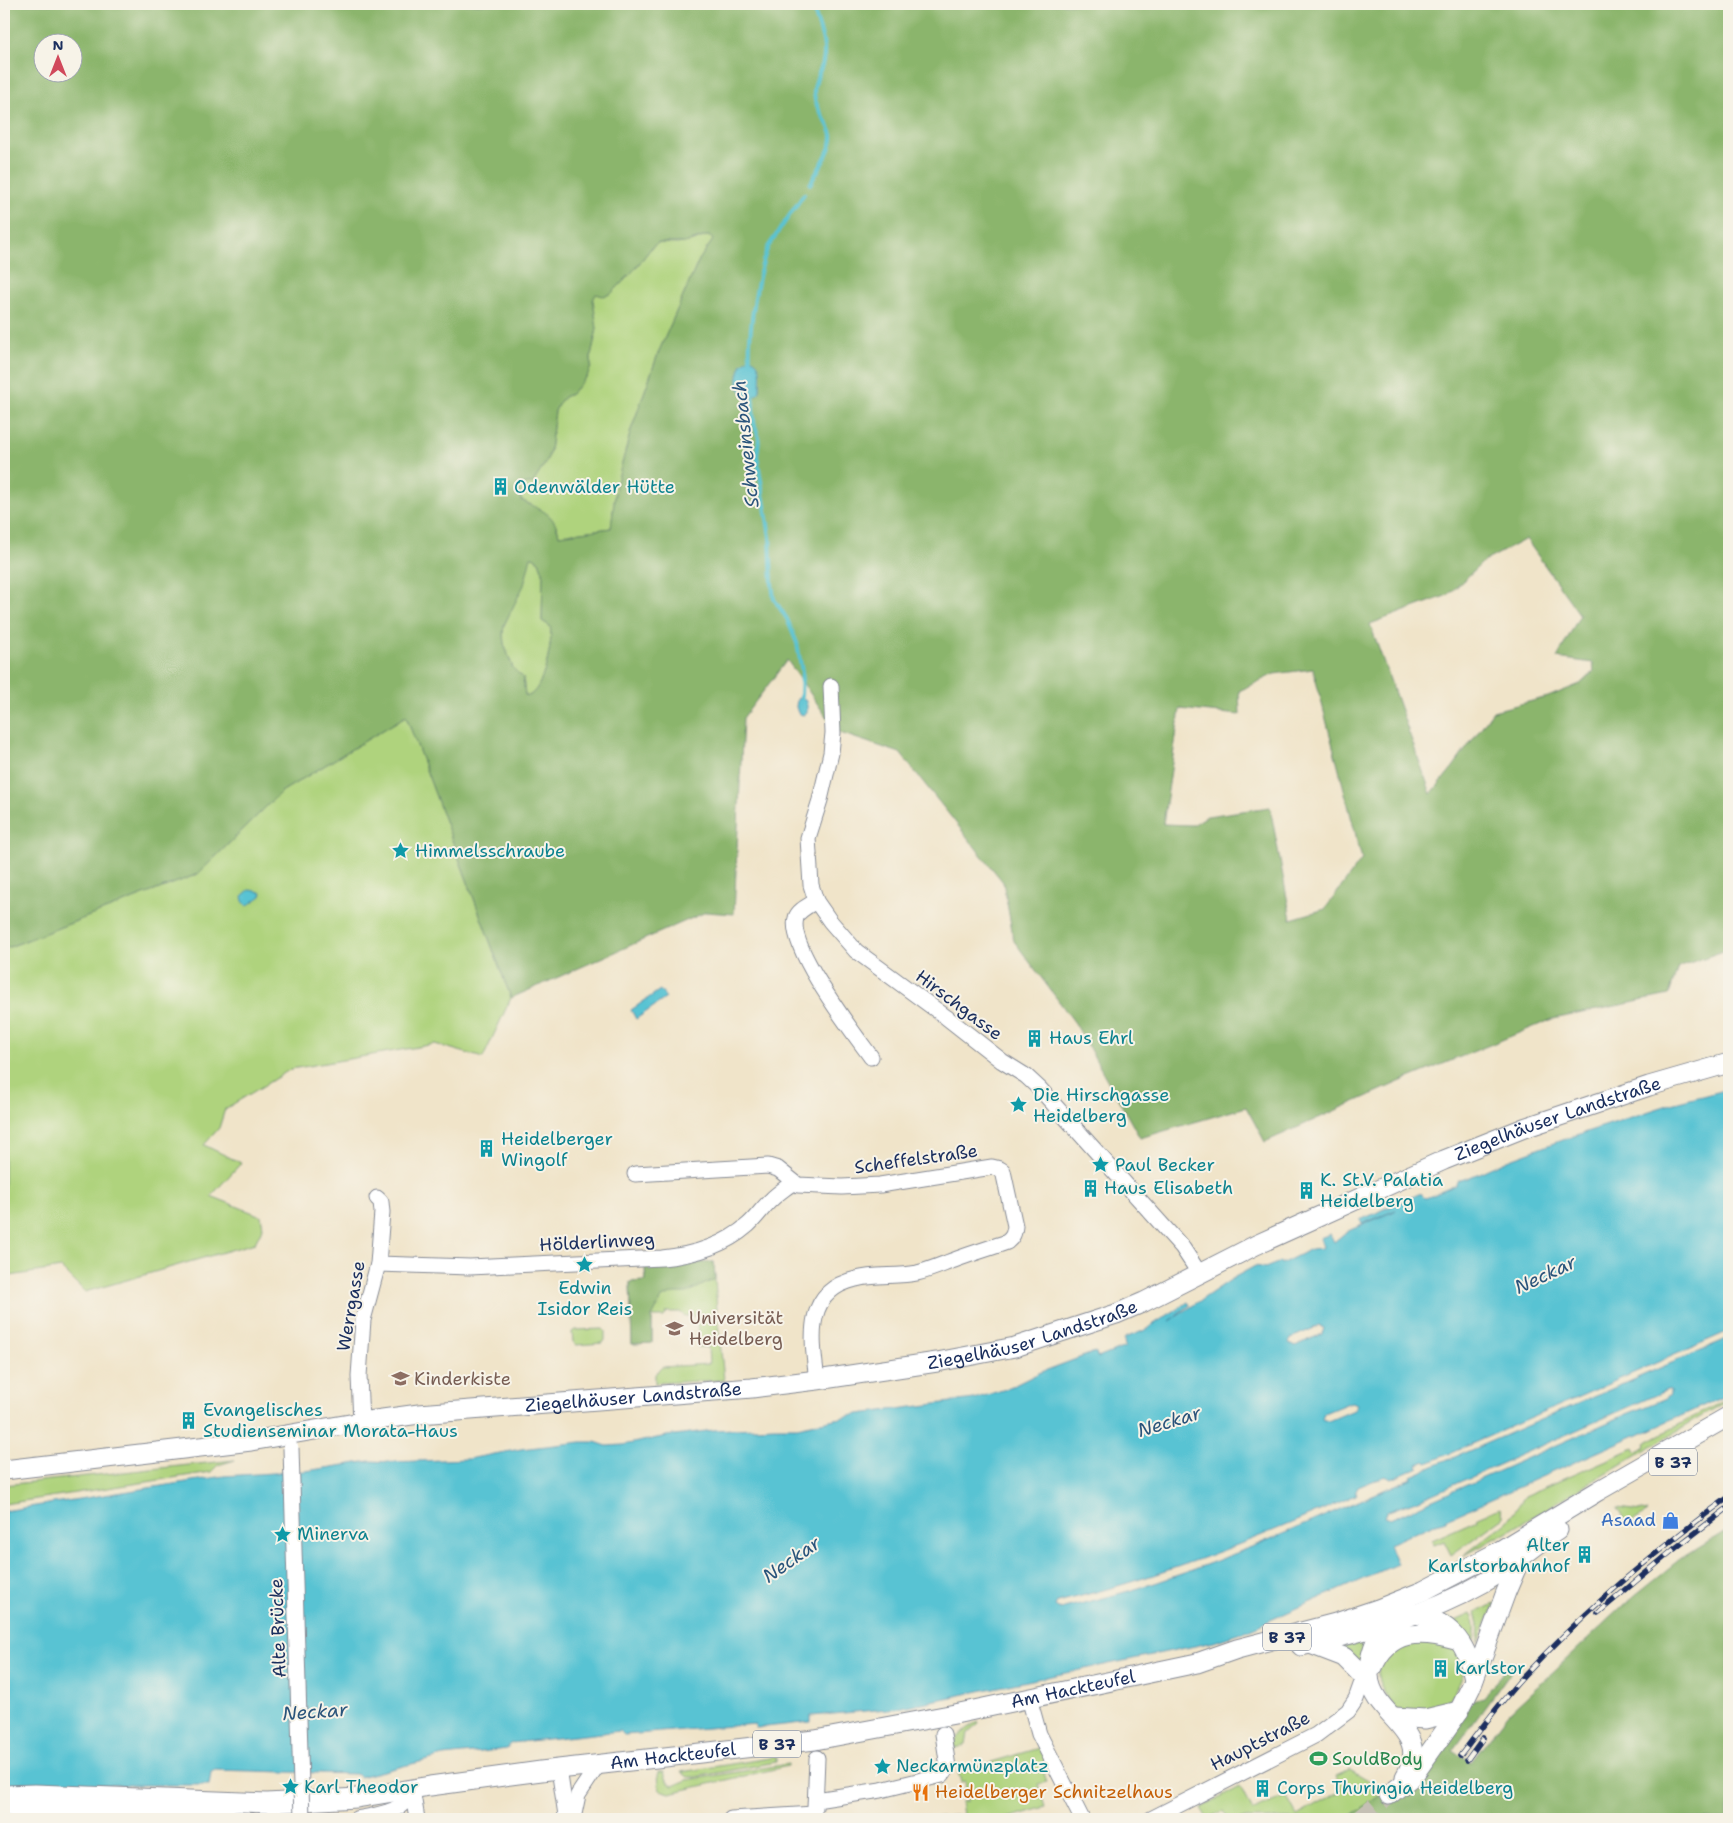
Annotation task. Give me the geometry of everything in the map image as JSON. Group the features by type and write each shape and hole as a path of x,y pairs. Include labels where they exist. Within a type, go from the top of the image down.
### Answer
{"main road":[{"name":"Ziegelhäuser Landstraße","path":"4,1470 290,1442 362,1422 444,1412 752,1388 937,1362 1015,1347 1116,1314 1144,1302 1250,1247 1444,1160 1524,1128 1649,1086 1729,1063"},
{"name":"B 37","path":"1389,1611 1496,1553 1598,1491 1729,1416"},
{"name":"B 37","path":"1417,1614 1462,1595 1485,1582 1550,1536 1617,1494 1729,1430"},
{"path":"1389,1611 1373,1648 1369,1677 1379,1702 1395,1718 1411,1741 1413,1755 1411,1766 1406,1776 1389,1795 1413,1776 1459,1711 1474,1679 1506,1592 1522,1556"},
{"name":"Am Hackteufel","path":"298,1811 357,1798 412,1789 560,1769 815,1740 910,1723 1198,1663 1239,1659 1309,1644 1389,1611"},
{"name":"Am Hackteufel","path":"1198,1663 1238,1649 1389,1611 1417,1614"},
{"path":"1417,1614 1443,1626 1459,1641 1468,1653 1474,1679"},
{"path":"1369,1677 1377,1658 1389,1644 1402,1636 1426,1634 1459,1641"},
{"path":"1309,1644 1344,1657 1359,1672 1369,1677"},
{"path":"1395,1718 1426,1719 1459,1711"},
{"name":"B 37","path":"4,1795 48,1808 267,1803 298,1811"},
{"name":"B 37","path":"4,1806 132,1815 201,1812 267,1803"}],"street":[{"name":"Hirschgasse","path":"831,686 833,732 831,752 820,800 808,838 812,885 816,901 843,938 861,955 946,1017 1002,1061 1026,1076 1182,1247 1199,1273"},
{"path":"816,901 801,911 796,918 801,946 819,984 870,1057"},
{"name":"Scheffelstraße","path":"635,1174 762,1166 778,1169 793,1182 802,1186 856,1187 888,1184 996,1167 1003,1171 1015,1226 1014,1234 1007,1242 919,1272 856,1279 837,1286 828,1294 817,1311 812,1334 817,1380"},
{"name":"Hölderlinweg","path":"378,1264 450,1267 490,1266 662,1258 689,1254 717,1245 738,1232 793,1182"},
{"name":"Werrgasse","path":"362,1422 359,1376 363,1320 378,1264 383,1206 376,1198"},
{"name":"Alte Brücke","path":"290,1442 298,1811"},
{"name":"Hauptstraße","path":"1152,1819 1316,1735 1348,1711 1356,1699 1361,1685 1369,1677"},
{"path":"1029,1698 1039,1734 1082,1819"},
{"path":"731,1819 815,1811 881,1790 942,1775 948,1767 943,1734"},
{"path":"815,1811 817,1758"},
{"path":"560,1769 566,1815 571,1819 578,1795 598,1765"},
{"path":"356,1819 387,1812 401,1806 409,1799 412,1789"},
{"path":"412,1789 417,1819"},
{"path":"201,1812 208,1817 236,1819"}],"green space":[{"path":"4,4 1729,4 1729,949 1678,967 1669,995 1553,1019 1399,1082 1265,1142 1246,1107 1140,1138 1075,1023 1014,941 1003,882 900,753 837,732 787,660 743,718 734,914 706,912 511,998 406,716 281,792 198,874 4,949","holes":["706,236 710,236 713,240 699,260 659,351 631,430 616,486 611,528 559,535 557,527 550,516 521,500 519,486 533,483 546,462 550,451 555,411 564,397 571,394 587,376 591,367 591,355 597,329 593,300 596,294 603,296 611,294 634,270 652,247 658,243 685,243","760,371 760,391 740,389 738,382","1526,539 1580,615 1557,658 1593,663 1594,671 1580,684 1548,697 1493,711 1431,794 1370,624 1448,595 1483,562","531,557 539,561 543,572 542,621 550,626 551,633 549,654 543,676 533,692 528,696 525,695 523,678 513,668 504,644 503,634 504,625 524,585","1313,669 1362,859 1325,909 1291,919 1270,807 1207,816 1193,825 1163,824 1180,709 1240,715 1239,691 1274,674"]},
{"path":"710,236 713,240 699,260 659,351 631,430 616,486 611,528 559,535 557,526 540,509 521,500 519,486 533,483 546,462 550,451 555,411 564,397 571,394 587,376 591,367 591,355 597,329 593,300 596,293 611,294 634,270 652,247 658,243 677,244 694,241"},
{"path":"530,557 539,561 543,572 542,621 550,626 551,633 549,654 543,676 533,693 528,696 525,695 523,678 513,668 504,644 503,634 504,625 526,578"},
{"path":"406,716 511,998 483,1058 435,1044 291,1069 225,1109 219,1128 204,1145 241,1163 211,1196 261,1216 263,1227 255,1243 85,1292 61,1268 4,1277 4,949 198,874 281,792"},
{"name":"Universität Heidelberg","path":"714,1262 724,1380 655,1383 655,1374 662,1367 709,1364 708,1347 698,1347 697,1316 685,1316 680,1312 667,1312 664,1317 652,1317 652,1343 632,1344 630,1282 646,1281 645,1270"},
{"path":"714,1262 715,1279 687,1293 674,1293 662,1298 652,1317 652,1343 632,1344 630,1282 646,1281 645,1266"},
{"path":"603,1329 605,1331 605,1340 603,1343 576,1345 573,1342 572,1332 575,1330"},
{"path":"1729,1398 1729,1400 1502,1535 1463,1556 1508,1521 1525,1496 1634,1448 1636,1452 1646,1446 1645,1443"},
{"path":"235,1460 218,1465 211,1472 4,1504 4,1485"},
{"path":"1500,1508 1504,1517 1451,1555 1444,1541 1434,1545 1432,1540"},
{"path":"1617,1508 1648,1512 1627,1525"},
{"path":"1729,1529 1729,1819 1347,1819 1386,1791 1472,1700 1484,1697 1510,1663 1517,1663 1453,1751 1471,1762 1509,1713 1634,1596 1680,1559"},
{"path":"1495,1603 1478,1643 1479,1624 1476,1613"},
{"path":"1471,1614 1475,1629 1472,1645 1448,1619 1450,1617 1453,1622"},
{"path":"1406,1640 1456,1647 1464,1670 1453,1696 1434,1711 1398,1711 1385,1694 1379,1681 1379,1668 1382,1661 1390,1652"},
{"path":"1367,1642 1362,1664 1343,1649 1344,1647"},
{"path":"978,1722 979,1724 968,1733 966,1745 953,1749 952,1743"},
{"path":"1039,1748 1051,1770 1044,1773 1047,1782 1038,1784 1045,1807 1005,1819 918,1819 963,1815 961,1802 967,1801 965,1781 961,1782 958,1772"},
{"path":"776,1757 776,1762 696,1777 688,1777 681,1772"},
{"path":"788,1764 788,1766 670,1793 660,1790 659,1787 658,1772 664,1772 668,1783 673,1786 687,1780"},
{"path":"1350,1769 1386,1791 1347,1819 1228,1819 1224,1811 1207,1818 1201,1808 1240,1787 1252,1811 1286,1796 1297,1816 1341,1791 1336,1775"}],"water":[{"path":"749,358 757,363 760,371 760,391 754,396 747,396 741,392 738,382 742,364"},
{"path":"801,697 805,699 807,705 807,712 803,715 798,713 796,707 797,699"},
{"path":"249,890 262,893 261,896 247,906 242,896"},
{"path":"660,990 666,998 636,1019 631,1010"},
{"name":"Neckar","path":"1729,1089 1729,1331 1428,1463 1426,1461 1418,1464 1419,1467 1392,1479 1385,1476 1358,1487 1356,1495 1246,1542 1135,1581 1057,1602 1055,1606 1060,1609 1120,1594 1188,1572 1285,1533 1412,1478 1411,1476 1729,1338 1729,1394 1446,1519 1446,1521 1432,1525 1389,1544 1397,1564 1241,1633 1214,1642 898,1708 811,1716 811,1722 756,1728 755,1724 624,1735 620,1731 511,1743 507,1749 444,1756 359,1777 356,1774 215,1770 211,1772 209,1785 4,1785 4,1511 224,1476 306,1471 370,1461 468,1459 521,1449 581,1442 595,1442 607,1446 623,1445 667,1436 714,1430 797,1427 859,1414 974,1399 1009,1388 1039,1373 1095,1352 1098,1358 1125,1347 1125,1338 1143,1331 1188,1302 1190,1305 1170,1321 1235,1277 1255,1266 1265,1268 1280,1262 1281,1264 1311,1249 1322,1248 1320,1238 1330,1234 1334,1242 1346,1232 1396,1210 1362,1224 1360,1220 1421,1193 1426,1198 1456,1185 1457,1181 1508,1160 1671,1104","holes":["1319,1326 1324,1328 1322,1334 1295,1346 1289,1343 1291,1338","1667,1390 1670,1391 1670,1395 1666,1398 1390,1519 1384,1517 1386,1512 1421,1499","1351,1402 1357,1404 1354,1410 1328,1421 1322,1419 1324,1413"]}],"waterway":[{"path":"810,184 828,153 832,140 832,135 819,111 814,93 823,61 824,49 813,4"},
{"name":"Schweinsbach","path":"750,361 752,319 764,258 768,247 804,194"},
{"name":"Schweinsbach","path":"752,393 754,423 759,438 757,456 770,537 774,599 787,619 797,643 802,672 801,697"}],"tunnel":[{"path":"1360,1819 1389,1795"}],"railway":[{"path":"1460,1756 1516,1686 1572,1628 1648,1560 1729,1497"},
{"path":"1598,1613 1673,1550 1729,1507"},
{"path":"1467,1760 1483,1738"}],"place":[{"name":"Odenwälder Hütte","path":"500,487"},
{"name":"Himmelsschraube","path":"401,851"},
{"name":"Haus Ehrl","path":"1035,1038"},
{"name":"Die Hirschgasse Heidelberg","path":"1019,1105"},
{"name":"Heidelberger Wingolf","path":"487,1149"},
{"name":"Paul Becker","path":"1101,1165"},
{"name":"Haus Elisabeth","path":"1090,1188"},
{"name":"K. St.V. Palatia Heidelberg","path":"1306,1190"},
{"name":"Edwin Isidor Reis","path":"585,1265"},
{"name":"Universität Heidelberg","path":"675,1328"},
{"name":"Kinderkiste","path":"400,1379"},
{"name":"Evangelisches Studienseminar Morata-Haus","path":"189,1420"},
{"name":"Asaad","path":"1670,1520"},
{"name":"Minerva","path":"283,1534"},
{"name":"Alter Karlstorbahnhof","path":"1584,1555"},
{"name":"Karlstor","path":"1441,1668"},
{"name":"SouldBody","path":"1318,1759"},
{"name":"Neckarmünzplatz","path":"882,1766"},
{"name":"Karl Theodor","path":"290,1787"},
{"name":"Corps Thuringia Heidelberg","path":"1263,1788"},
{"name":"Heidelberger Schnitzelhaus","path":"921,1792"}]}
